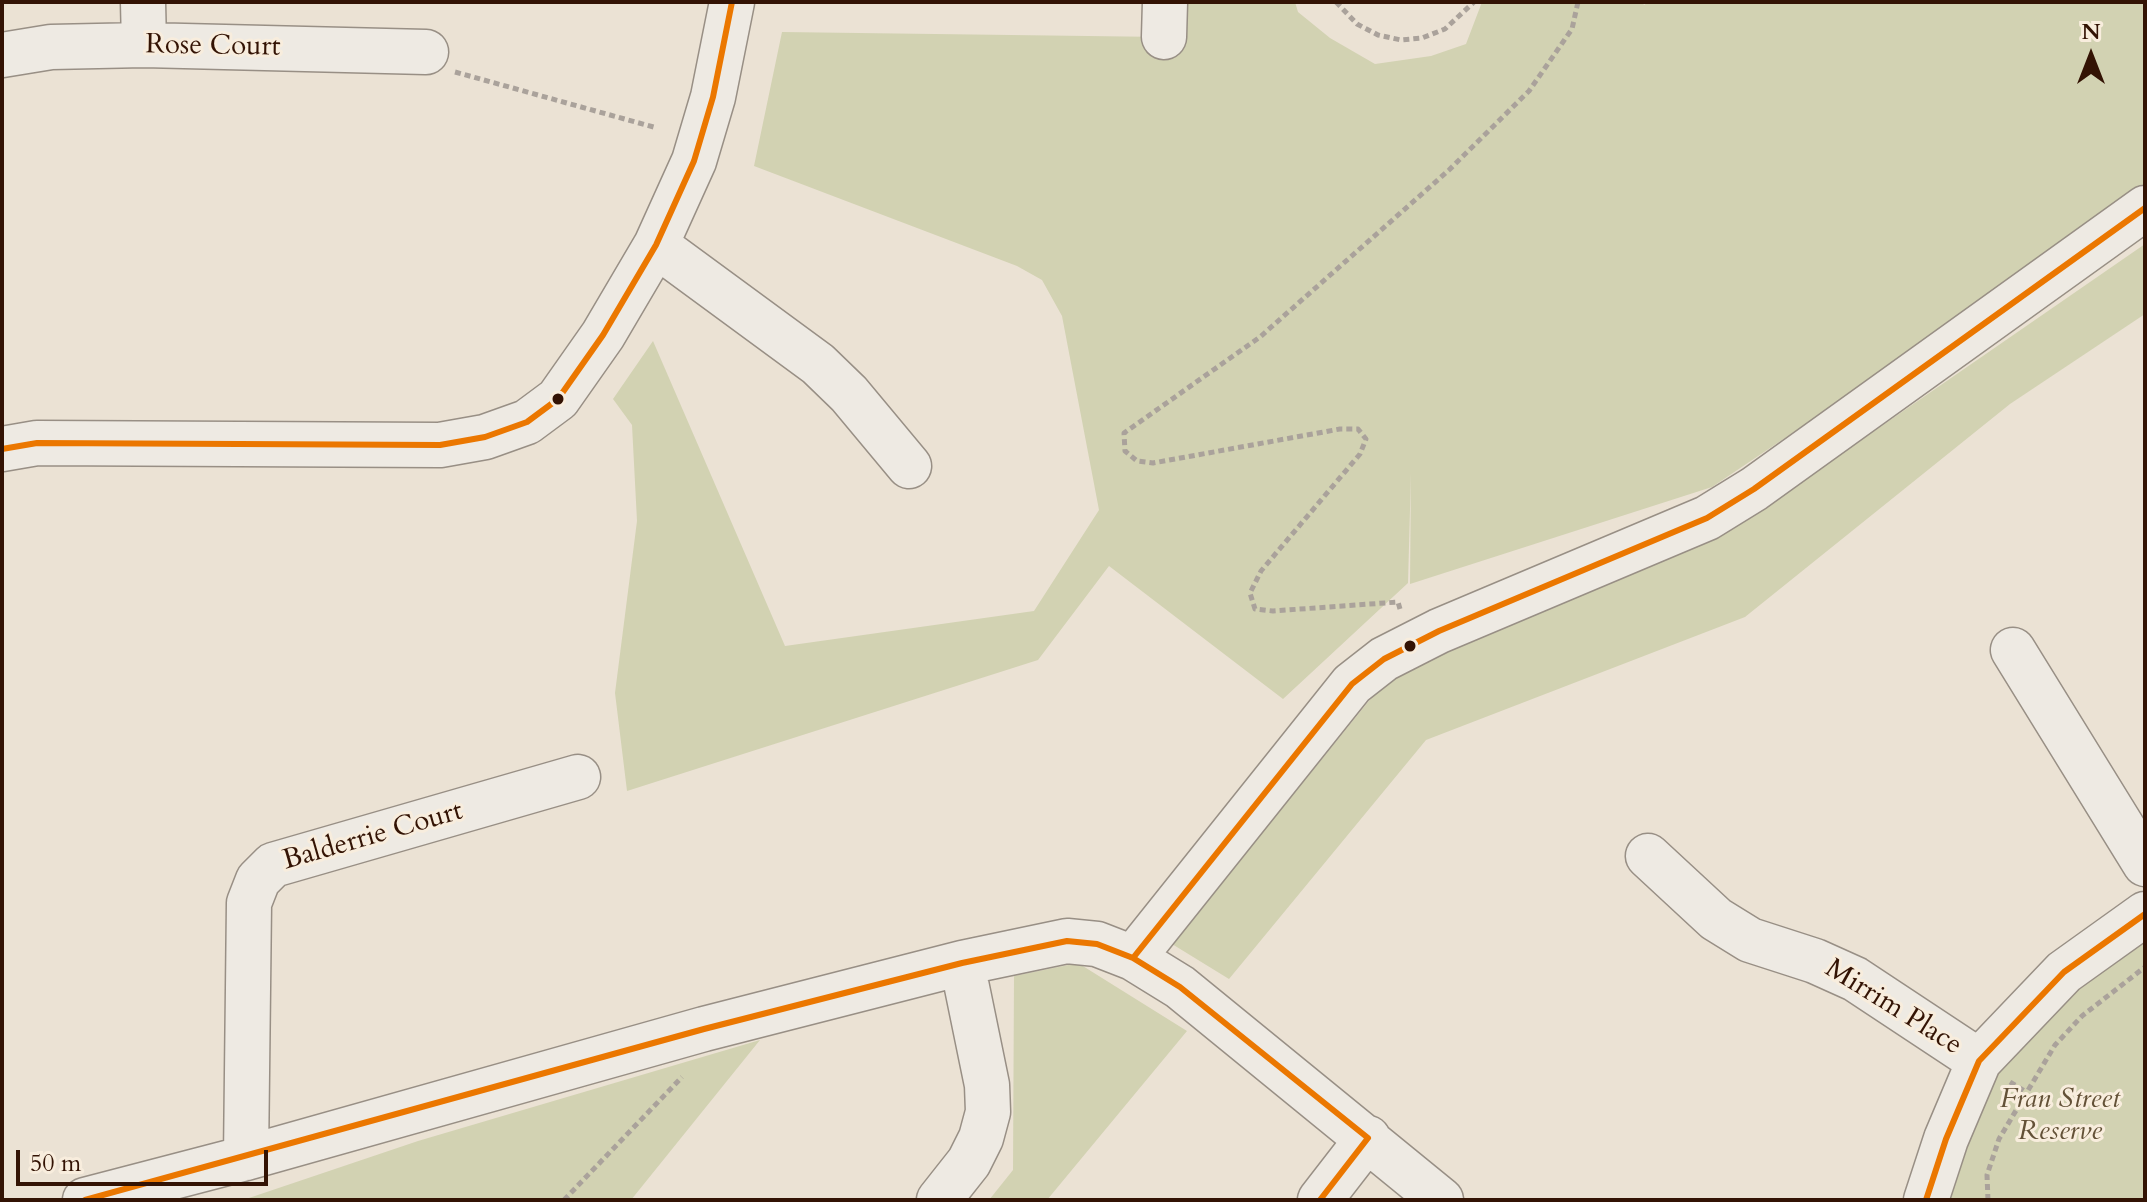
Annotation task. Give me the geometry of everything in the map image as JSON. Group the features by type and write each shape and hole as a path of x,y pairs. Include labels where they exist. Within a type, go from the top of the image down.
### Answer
{"street":[{"path":"143,2 144,45"},
{"path":"14,442 440,445 485,437 527,422 558,399 603,335 656,245 694,161 713,97 732,2"},
{"name":"Rose Court","path":"2,55 51,47 144,45 426,52"},
{"path":"1133,958 1352,684 1409,645 1707,518 1754,489 2145,208"},
{"path":"656,245 818,364 849,394 909,466"},
{"path":"2013,650 2145,864"},
{"name":"Balderrie Court","path":"246,1158 249,903 258,880 273,865 578,777"},
{"name":"Mirrim Place","path":"1648,856 1716,919 1750,940 1815,961 1855,979 1979,1061"},
{"path":"1926,1200 1946,1139 1979,1061 2064,972 2145,914"},
{"path":"85,1200 704,1029 962,963 1067,941 1097,944 1133,958 1180,987 1441,1200"},
{"path":"939,1200 969,1162 981,1138 988,1112 987,1085 962,963"},
{"path":"1320,1200 1368,1138"}],"path":[{"path":"1336,2 1357,24 1378,35 1401,40 1422,38 1445,29 1474,2"},
{"path":"1409,645 1398,602 1273,611 1255,609 1250,593 1261,571 1360,454 1366,439 1358,429 1340,429 1153,463 1137,461 1125,451 1124,433 1260,337 1449,170 1529,91 1572,29 1578,2"},
{"path":"426,52 442,68 657,128"},
{"path":"1988,1200 1987,1175 1999,1139 2055,1045 2082,1016 2145,967"},
{"path":"564,1200 686,1073 704,1029"}],"green space":[{"path":"1174,2 1295,2 1298,12 1330,38 1375,64 1431,56 1466,44 1482,2 1642,2 1644,5 1649,2 2145,2 2145,196 1712,487 1410,584 1411,473 1408,583 1283,699 1109,566 1038,660 627,791 615,693 637,521 632,425 613,399 653,341 785,646 1034,611 1099,510 1062,316 1042,280 1017,266 754,166 782,32 1164,37"},
{"path":"2145,244 2145,314 2010,404 1745,617 1426,740 1229,979 1172,944 1381,686 1441,646 1731,530"},
{"name":"Fran Street Reserve","path":"2145,931 2145,1200 1935,1200 1998,1052"},
{"path":"1078,963 1187,1031 1047,1200 989,1200 1013,1170 1014,976"},
{"path":"760,1040 631,1200 243,1200 418,1141"}],"transit line":[{"path":"2,449 37,443 440,445 485,437 527,422 558,399 603,335 656,245 694,161 713,97 732,2"},
{"path":"1133,958 1352,684 1384,659 1439,631 1707,518 1754,489 2145,208"},
{"path":"1926,1200 1946,1139 1979,1061 2064,972 2145,914"},
{"path":"85,1200 704,1029 962,963 1067,941 1097,944 1133,958 1180,987 1368,1138 1320,1200"}]}
